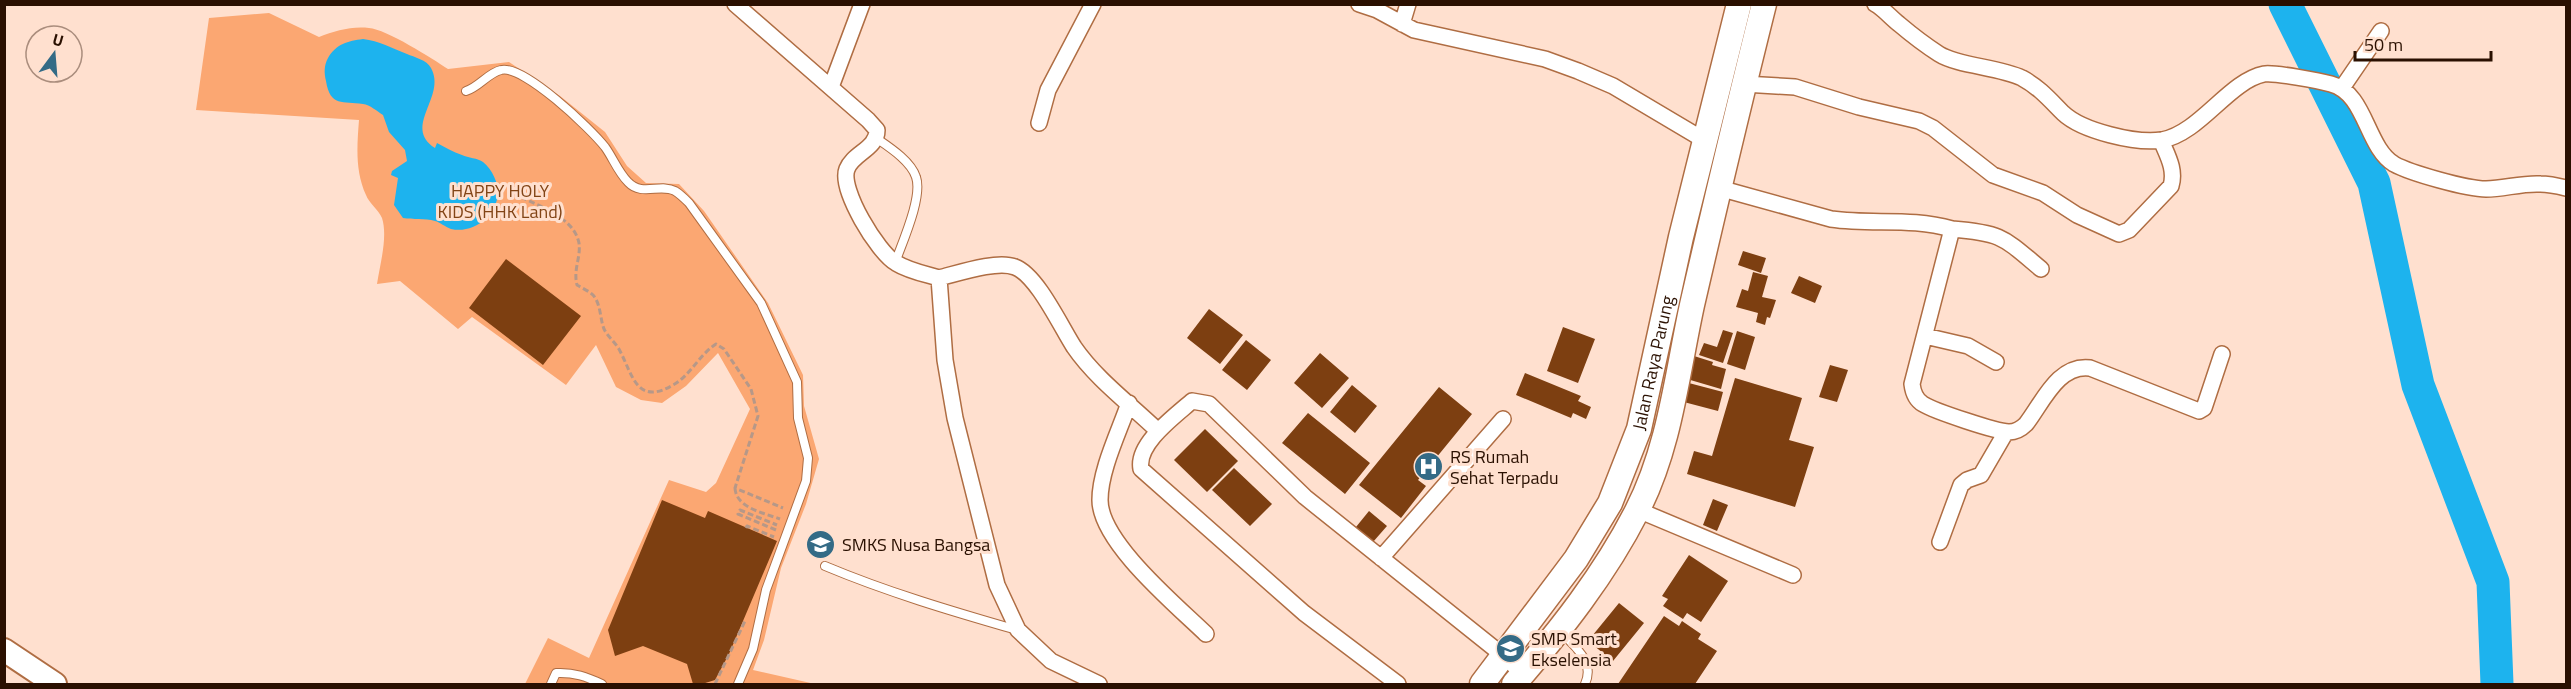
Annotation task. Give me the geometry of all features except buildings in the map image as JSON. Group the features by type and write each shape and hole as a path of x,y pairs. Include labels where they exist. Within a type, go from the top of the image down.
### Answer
{"highway":[{"name":"Jalan Raya Parung","path":"1482,684 1505,657 1576,559 1610,503 1639,429 1704,140 1739,4"},
{"name":"Jalan Raya Parung","path":"1519,679 1560,631 1602,570 1638,510 1662,447 1719,188 1764,4"}],"main road":[{"path":"4,650 55,684"}],"street":[{"path":"735,4 875,127 876,138 848,165 845,180 857,210 883,253 896,263 939,278 1002,264 1019,268 1034,283 1075,349 1095,374 1158,431"},
{"path":"831,87 862,4"},
{"path":"1039,123 1048,90 1093,4"},
{"path":"1359,4 1377,10 1414,30 1556,63 1613,86 1704,140"},
{"path":"1402,24 1408,4"},
{"path":"1875,4 1913,36 1942,56 2022,78 2040,90 2064,114 2086,128 2135,140 2161,140 2177,135 2243,84 2264,74 2337,86 2350,96 2382,151 2392,163 2460,185 2482,189 2541,183 2566,188"},
{"path":"2337,86 2381,31"},
{"path":"1744,84 1795,87 1859,107 1919,122 1933,128 1993,175 2043,193 2077,215 2119,234 2128,230 2171,186 2174,177 2172,166 2161,140"},
{"path":"1719,188 1831,219 1849,222 1911,220 1952,229 1993,234 2006,239 2041,269"},
{"path":"1952,229 1912,384 1917,399 1923,405 2006,432 2019,430 2026,424 2059,378 2070,369 2082,367 2090,368 2199,411 2204,408 2222,354"},
{"path":"939,278 945,360 955,418 997,585 1018,630 1052,661 1099,684"},
{"path":"1925,336 1968,346 1996,362"},
{"path":"1398,684 1304,613 1143,473 1140,459 1158,431 1192,401 1209,404 1305,497 1505,657 1519,679"},
{"path":"1129,403 1101,482 1100,501 1104,521 1113,536 1147,576 1206,634"},
{"path":"1380,558 1503,419"},
{"path":"1940,542 1955,496 1961,485 1981,475 2006,432"},
{"path":"1638,510 1793,575"}],"lane":[{"path":"466,92 502,69 524,76 581,122 605,147 628,183 641,190 674,190 689,202 760,303 797,382 798,418 806,445 808,470 795,513 766,590 753,649 738,684"},
{"path":"876,138 904,161 916,175 918,182 915,202 896,263"},
{"path":"825,566 869,585 916,601 1018,630"},
{"path":"1560,631 1583,656 1588,666 1585,684"},
{"path":"550,684 556,673 565,672 581,674 602,684"}],"path":[{"path":"521,197 561,218 573,231 579,243 574,273 577,285 592,294 603,319 603,327 619,348 633,382 640,389 658,392 675,384 706,351 716,344 724,349 751,389 758,416 735,488 736,496 741,503 782,520 780,526 740,510 738,514 778,531 776,538 747,526 746,528"},
{"path":"735,488 795,513"}],"green space":[{"name":"HAPPY HOLY KIDS (HHK Land)","path":"269,13 319,37 349,28 377,30 409,45 448,69 509,62 560,96 605,132 627,166 646,183 679,184 704,211 768,303 803,375 804,406 819,459 806,504 781,568 764,640 753,670 815,684 525,684 548,638 589,658 669,480 706,492 716,483 750,409 718,353 686,386 662,403 641,400 616,387 596,345 566,385 472,317 458,329 400,281 377,284 383,251 384,225 362,186 357,149 359,120 196,110 209,18"}],"water":[{"path":"363,39 380,43 420,59 431,68 434,90 423,121 423,130 426,139 435,148 437,143 459,154 481,161 492,173 498,195 493,210 482,222 468,229 451,229 431,220 403,218 394,205 398,178 391,175 392,171 407,161 405,150 389,132 383,115 366,105 334,99 325,78 326,63 335,49 347,42"}],"waterway":[{"path":"2285,4 2374,183 2418,385 2493,582 2497,684"}],"place":[{"name":"RS Rumah Sehat Terpadu","path":"1429,467"},
{"name":"SMKS Nusa Bangsa","path":"821,545"},
{"name":"SMP Smart Ekselensia","path":"1510,649"}]}
